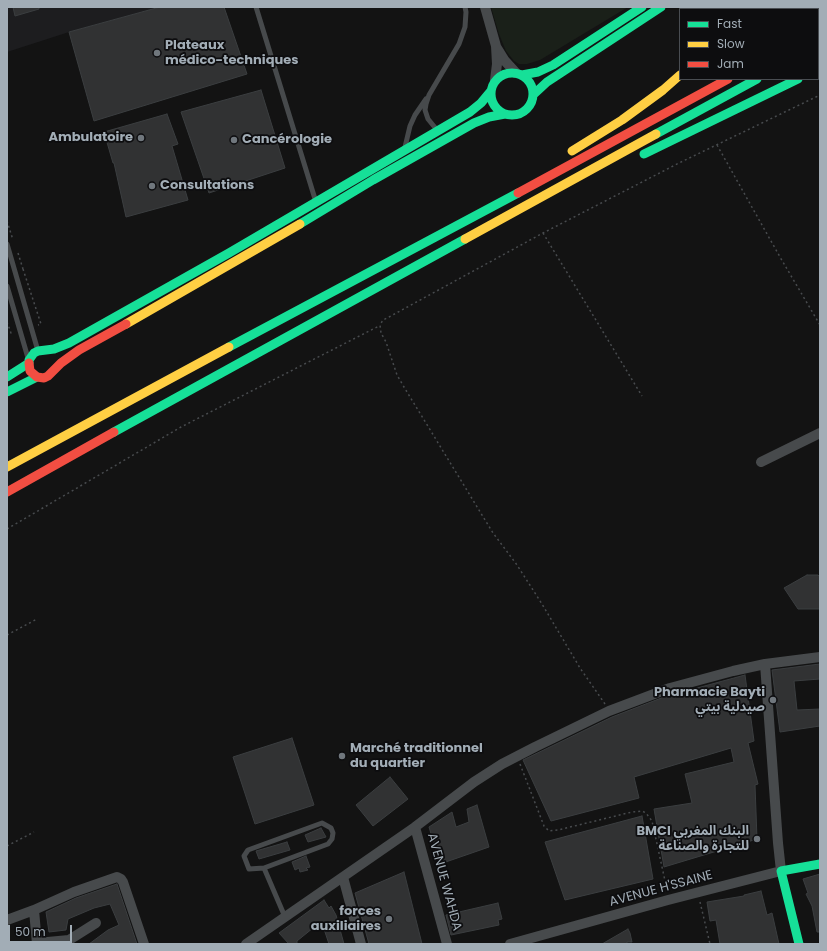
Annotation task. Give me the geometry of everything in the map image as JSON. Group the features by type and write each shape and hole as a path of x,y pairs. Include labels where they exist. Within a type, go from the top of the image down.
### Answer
{"main road":[{"path":"7,377 29,362 34,353 69,343 158,294 470,112 481,103 491,91 495,80 505,74 538,72 553,66 642,7"},
{"path":"491,91 492,103 500,112 511,115 522,113 531,105 534,94 547,82 661,7"},
{"path":"519,74 530,82 534,94"},
{"path":"567,154 622,120 663,90 679,76"},
{"path":"7,467 726,80"},
{"path":"7,492 755,80"},
{"path":"638,156 796,80"},
{"path":"29,362 30,371 37,377 44,378 48,376 55,368 79,350 281,236 380,176 474,123 505,114"},
{"path":"516,211 574,188 599,176"},
{"path":"293,312 310,294 408,243 491,197"},
{"path":"42,351 54,358 55,368"},
{"path":"7,392 37,377"},
{"name":"AVENUE H'SSAINE","path":"781,871 820,864"},
{"path":"781,871 799,944"}],"street":[{"path":"485,7 496,46 497,64 495,80"},
{"path":"496,46 505,61 519,74"},
{"path":"760,462 820,433"},
{"path":"246,944 415,826 474,782 517,756 609,711 670,688 727,672 765,664 820,657"},
{"path":"765,664 781,871"},
{"name":"AVENUE WAHDA","path":"415,826 447,944"},
{"name":"AVENUE H'SSAINE","path":"510,944 668,900 781,871"},
{"path":"7,920 74,892 117,877 121,878 123,882 144,944"},
{"path":"343,877 361,944"},
{"path":"34,910 37,944 70,940 96,923"}],"lane":[{"path":"256,7 316,201"},
{"path":"404,150 406,138 415,115 429,95 459,44 465,27 465,7"},
{"path":"429,95 426,104 426,115 430,124 438,131"},
{"path":"7,244 42,351"},
{"path":"7,286 29,362"},
{"path":"322,823 331,828 333,833 332,839 328,844 264,868 249,869 244,856 248,850 322,823"},
{"path":"264,868 285,917"}],"path":[{"path":"7,529 181,427 380,325 383,320 543,233 820,95"},
{"path":"717,145 780,258 820,325"},
{"path":"543,233 642,396"},
{"path":"380,325 381,333 404,387 493,534 517,565 580,668 609,711"},
{"path":"7,635 37,619"},
{"path":"517,756 544,826 549,831 632,812 642,811 646,813 652,821 668,900"},
{"path":"7,846 34,832"},
{"path":"697,893 710,944"}],"shaded area":[{"path":"7,7 160,7 69,32 7,52"},
{"path":"491,7 628,7 540,60 527,64 519,64 514,61 506,51"}],"building":[{"path":"13,7 39,7 39,9 15,16"},
{"name":"Plateaux médico-techniques","path":"160,7 224,7 247,74 94,121 69,32"},
{"name":"Cancérologie","path":"261,90 285,168 209,193 181,112"},
{"path":"167,114 178,144 172,146 188,200 126,217 114,163 104,132"},
{"path":"807,575 818,575 820,577 820,609 798,609 784,588"},
{"path":"820,664 820,679 794,681 797,710 820,709 820,726 780,732 772,670"},
{"path":"745,675 754,741 748,743 758,784 755,785 757,839 664,867 654,809 692,803 685,774 734,762 731,748 634,777 639,798 551,821 523,760 612,717 664,697"},
{"path":"292,738 314,805 255,824 233,757"},
{"path":"390,777 408,799 373,826 356,805"},
{"path":"477,805 489,847 440,864 429,827 452,812 456,827 469,822 467,809"},
{"path":"642,816 653,879 565,900 545,842"},
{"path":"321,828 326,837 308,842 305,835"},
{"path":"287,842 290,850 259,859 256,851"},
{"path":"306,856 310,867 306,868 308,870 300,872 299,868 295,870 292,862"},
{"name":"forces auxiliaires","path":"404,872 422,944 369,944 355,893"},
{"path":"820,874 820,932 817,932 812,906 806,894 808,893 803,879"},
{"path":"117,884 137,944 89,944 108,930 119,925 110,904 94,908 68,919 66,930 49,932 46,912 76,898"},
{"path":"761,891 767,915 772,913 779,944 720,944 716,920 710,921 707,902 744,896"},
{"path":"324,900 329,908 331,906 336,915 344,944 329,944 323,926 313,928 297,941 297,944 289,944 279,933"},
{"path":"498,903 502,919 498,920 499,925 451,935 446,915"},
{"path":"628,929 632,942 627,942 627,944 602,944"}],"traffic: fast":[{"path":"522,75 538,72 553,65 642,7"},
{"path":"534,94 547,82 661,7"},
{"path":"508,73 516,73 524,76 530,82 533,94 530,106 524,112 516,115 508,115 500,112 494,106 491,98 491,90 494,82 500,76 508,73"},
{"path":"656,134 755,80"},
{"path":"644,154 796,80"},
{"path":"29,363 29,360 34,353 54,349 69,343 229,253 470,112 481,103 491,91"},
{"path":"300,224 373,180 474,123 489,117 505,114"},
{"path":"229,347 518,193"},
{"path":"114,432 465,239"},
{"path":"7,377 29,363"},
{"path":"7,392 37,377"},
{"path":"799,944 781,871 820,864"}],"traffic: slow":[{"path":"572,151 622,120 663,90 679,76"},
{"path":"465,239 656,134"},
{"path":"126,324 300,224"},
{"path":"7,467 229,347"}],"traffic: jam":[{"path":"518,193 726,80"},
{"path":"29,363 30,371 37,377 44,378 79,350 126,324"},
{"path":"7,492 114,432"}],"place":[{"name":"Plateaux médico-techniques","path":"157,53"},
{"name":"Ambulatoire","path":"141,138"},
{"name":"Cancérologie","path":"234,140"},
{"name":"Consultations","path":"152,186"},
{"name":"Pharmacie Bayti صيدلية بيتي","path":"773,700"},
{"name":"Marché traditionnel du quartier","path":"342,756"},
{"name":"BMCI البنك المغربي للتجارة والصناعة","path":"757,839"},
{"name":"forces auxiliaires","path":"389,919"}]}
